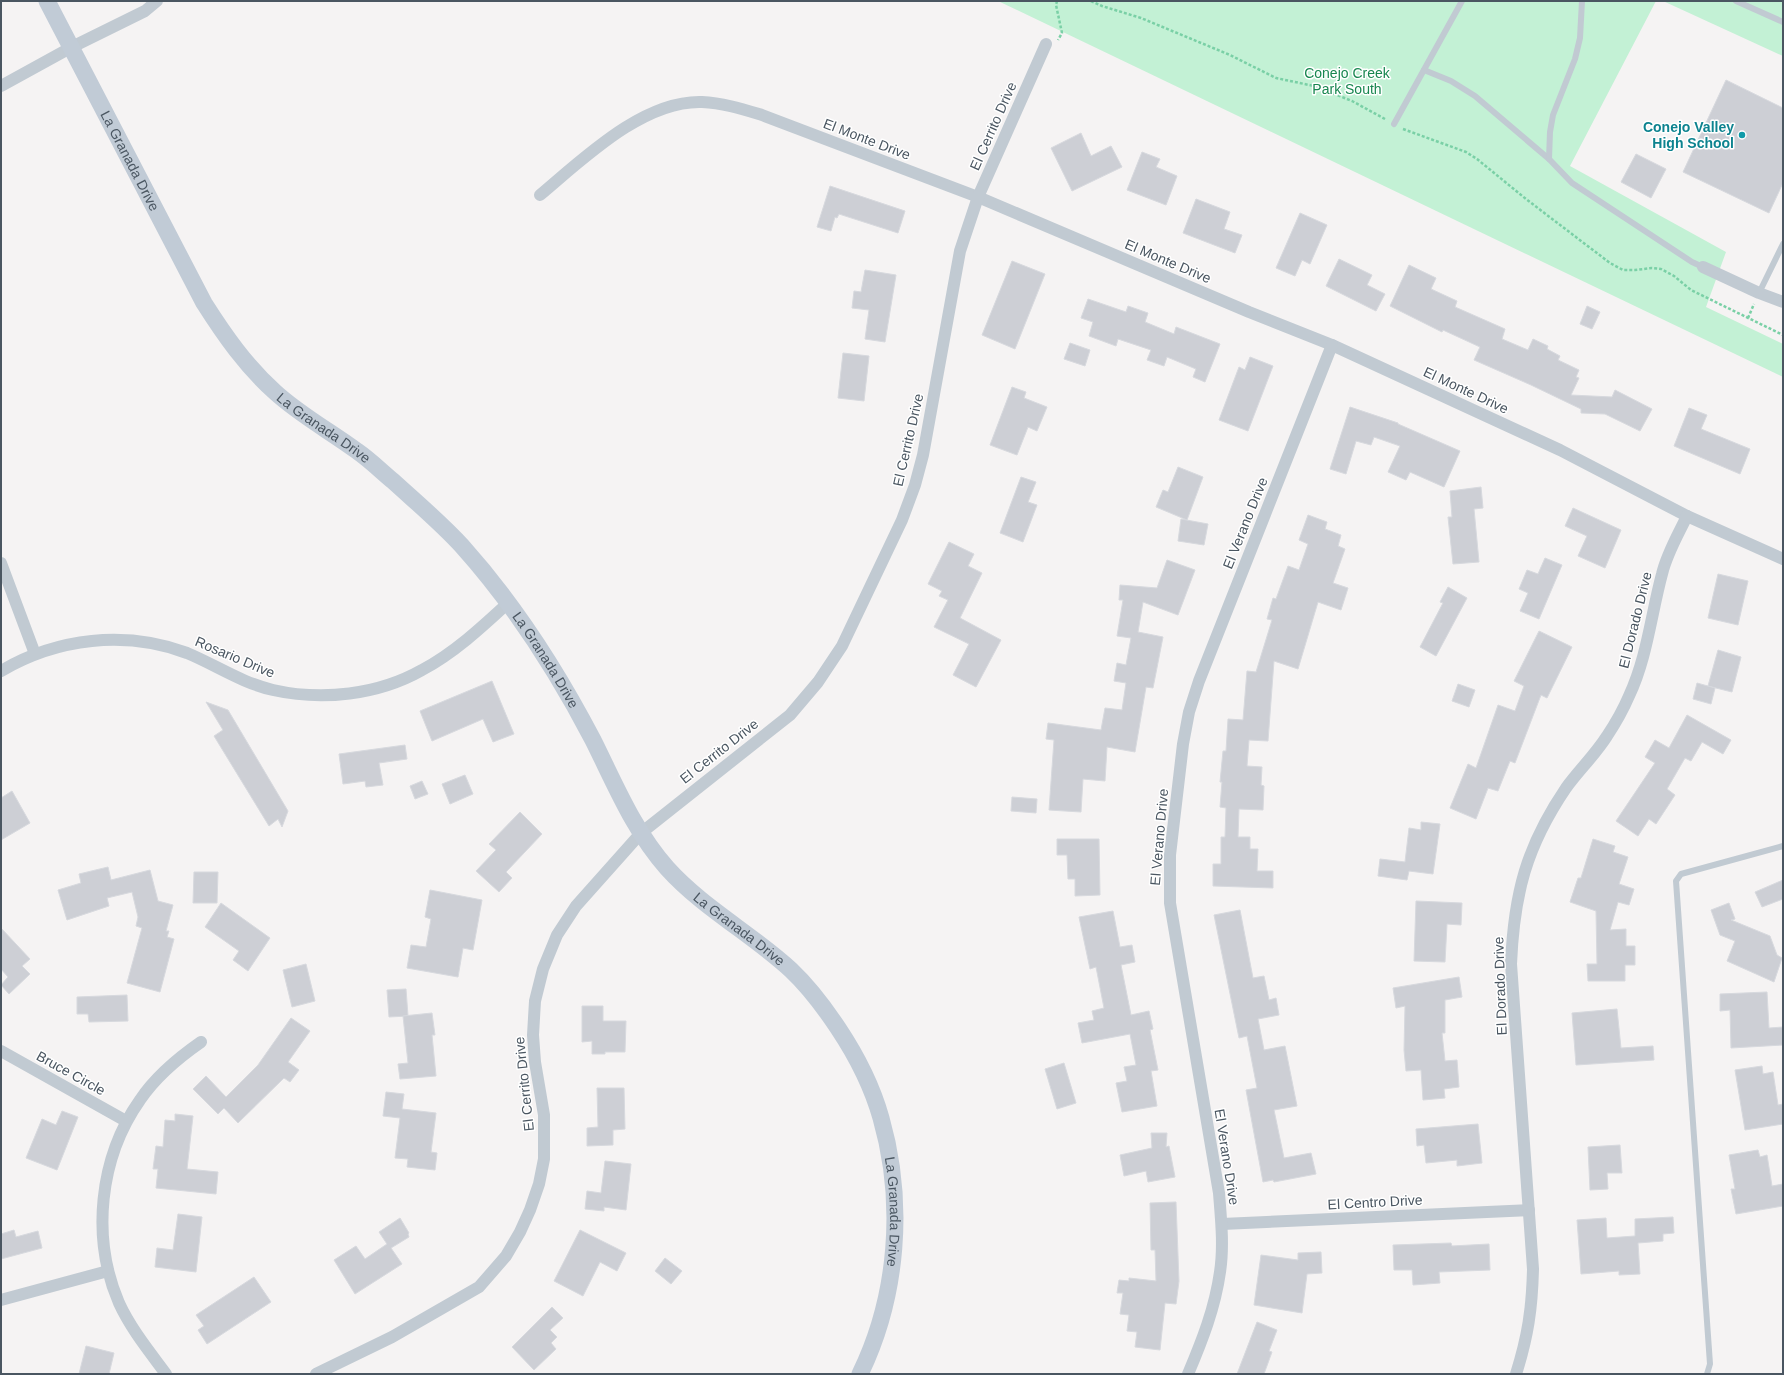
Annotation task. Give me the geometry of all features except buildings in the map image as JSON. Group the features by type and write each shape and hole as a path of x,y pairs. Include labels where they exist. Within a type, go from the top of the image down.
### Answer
{"street":[{"name":"La Granada Drive","path":"47,1 204,303 226,338 250,368 277,395 358,451 416,502 461,545 524,623 561,681 641,833 666,867 691,892 746,932 793,972 824,1006 848,1043 866,1079 881,1116 889,1152 895,1225 893,1259 887,1296 878,1329 860,1374"},
{"path":"1,86 72,47 145,11 157,1"},
{"name":"El Cerrito Drive","path":"316,1374 392,1337 479,1286 506,1256 520,1232 530,1210 537,1190 544,1159 544,1115 535,1062 533,1034 535,1001 543,969 557,935 576,906 641,833 790,715 818,682 842,646 902,520 915,486 923,455 960,251 978,197 1046,44"},
{"name":"El Monte Drive","path":"540,195 609,138 639,119 670,107 701,102 730,105 762,115 978,197 1249,312 1332,345 1560,450 1687,516 1783,559"},
{"path":"1703,267 1759,293 1783,302"},
{"name":"El Verano Drive","path":"1188,1374 1209,1322 1220,1272 1222,1224 1219,1193 1170,903 1170,855 1183,744 1189,712 1199,681 1332,345"},
{"name":"El Dorado Drive","path":"1516,1374 1526,1344 1532,1305 1533,1269 1511,964 1512,927 1518,893 1530,854 1547,818 1567,787 1607,736 1630,696 1645,651 1662,573 1672,545 1687,516"},
{"path":"1,563 35,654"},
{"name":"Rosario Drive","path":"1,671 35,654 61,646 89,641 140,641 164,646 188,654 243,680 272,690 309,695 342,695 384,686 421,671 445,656 508,603"},
{"path":"166,1374 132,1327 119,1302 108,1271 103,1238 103,1198 111,1159 126,1121 140,1099 159,1077 177,1059 201,1042"},
{"name":"Bruce Circle","path":"1,1051 126,1121"},
{"name":"El Centro Drive","path":"1222,1224 1529,1210"},
{"path":"1,1300 108,1271"}],"lane":[{"path":"1394,124 1462,1"},
{"path":"1549,159 1550,132 1553,115 1575,59 1580,38 1582,1"},
{"path":"1736,1 1783,22"},
{"path":"1424,70 1451,81 1475,96 1549,159 1572,183 1692,262 1703,267"},
{"path":"1759,293 1783,244"},
{"path":"1707,1374 1710,1364 1676,881 1681,874 1783,846"}],"path":[{"path":"1046,44 1058,40 1062,33 1056,5 1057,1"},
{"path":"1091,1 1171,30 1230,55 1276,78 1314,86 1352,101 1416,135 1466,152 1477,159 1610,264 1623,270 1652,268 1661,269 1674,276 1691,290 1783,335"}],"green space":[{"name":"Conejo Creek Park South","path":"998,1 1656,1 1570,166 1726,252 1706,307 1783,344 1783,377"},
{"path":"1663,1 1783,1 1783,56"}],"place":[{"name":"Conejo Valley High School","path":"1742,135"}]}
